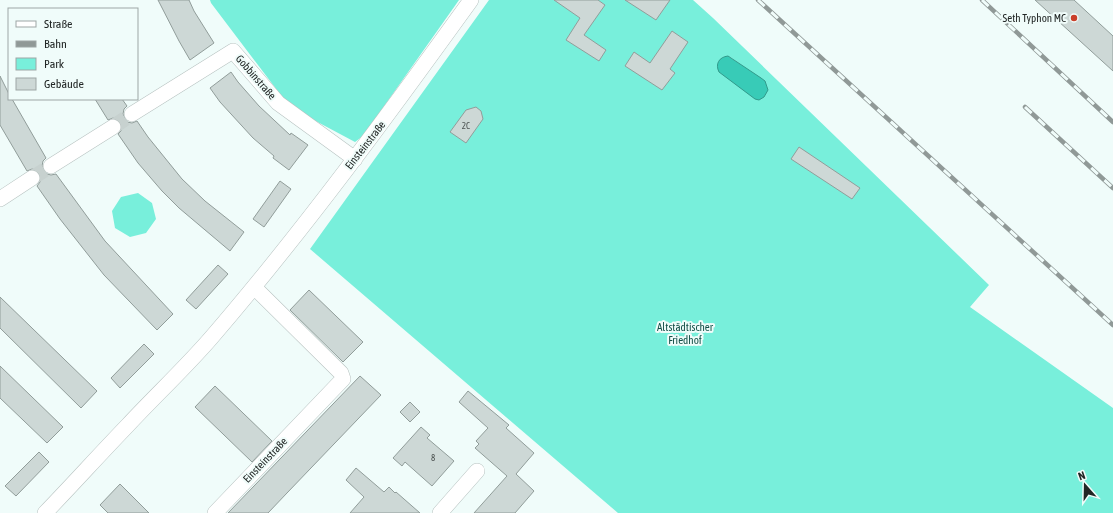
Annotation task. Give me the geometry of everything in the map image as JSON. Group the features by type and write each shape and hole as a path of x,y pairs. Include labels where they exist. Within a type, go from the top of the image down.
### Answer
{"street":[{"name":"Einsteinstraße","path":"52,511 104,449 210,339 254,287 355,159 471,0"},
{"name":"Gobbinstraße","path":"132,114 233,51 278,103 355,159"},
{"path":"51,166 113,127"},
{"path":"0,199 32,178"},
{"name":"Einsteinstraße","path":"214,513 343,379 341,373 254,287"},
{"path":"440,513 478,471"}],"green space":[{"path":"210,0 459,0 363,136 355,142 295,110 283,98"},
{"name":"Altstädtischer Friedhof","path":"489,0 693,0 989,285 970,307 1113,408 1113,513 618,513 310,249","holes":["724,57 730,57 764,81 718,62"]},
{"path":"138,193 152,203 156,219 146,233 130,237 115,228 112,211 121,197"}],"shaded area":[{"path":"728,56 765,81 768,90 764,97 759,100 755,99 719,72 717,66 720,59"}],"building":[{"path":"158,0 189,0 194,11 214,43 190,60"},
{"path":"554,0 598,0 605,5 584,35 606,50 599,61 566,40 580,18"},
{"path":"625,0 670,0 656,20"},
{"name":"Seth Typhon MC","path":"1035,0 1074,0 1113,36 1113,71"},
{"path":"672,31 688,42 670,69 675,73 662,90 625,66 634,52 650,63"},
{"path":"231,72 259,106 290,135 291,133 308,145 289,170 273,158 274,156 253,138 220,102 210,88"},
{"path":"0,76 8,92 8,100 13,100 46,158 43,161 42,166 44,171 51,175 56,174 105,241 173,314 157,330 104,275 60,219 37,186 41,178 39,173 32,169 27,171 0,125"},
{"path":"96,100 123,100 127,106 124,109 123,114 127,122 132,123 137,121 182,179 205,201 244,232 230,251 179,208 162,191 138,163 118,134 122,127 120,122 113,118 108,120"},
{"path":"476,107 481,111 483,119 466,143 450,132 466,110"},
{"path":"799,147 860,188 852,199 791,159"},
{"path":"280,181 291,189 264,227 253,219"},
{"path":"218,265 228,274 196,309 186,300"},
{"path":"309,290 363,342 343,362 290,310"},
{"path":"0,297 97,391 81,408 0,328"},
{"path":"144,344 154,354 120,388 111,378"},
{"path":"0,366 63,427 47,443 0,398"},
{"path":"360,376 381,395 268,513 228,513"},
{"path":"215,386 272,441 252,462 195,407"},
{"path":"468,391 509,425 506,428 534,453 516,474 534,491 515,513 474,513 507,476 475,448 479,444 476,441 488,428 459,402"},
{"path":"410,402 420,412 410,422 400,412"},
{"path":"421,427 430,435 427,438 454,461 432,486 405,462 402,466 393,458"},
{"path":"39,452 49,462 16,496 5,486"},
{"path":"356,468 384,492 389,487 420,513 350,513 364,497 346,480"},
{"path":"120,484 149,513 108,513 100,505"}],"tunnel":[{"path":"113,127 132,114"},
{"path":"32,178 51,166"}],"railway":[{"path":"758,0 1113,325"},
{"path":"982,0 1113,122"},
{"path":"1025,107 1113,188"}],"place":[{"name":"Seth Typhon MC","path":"1074,18"}]}
